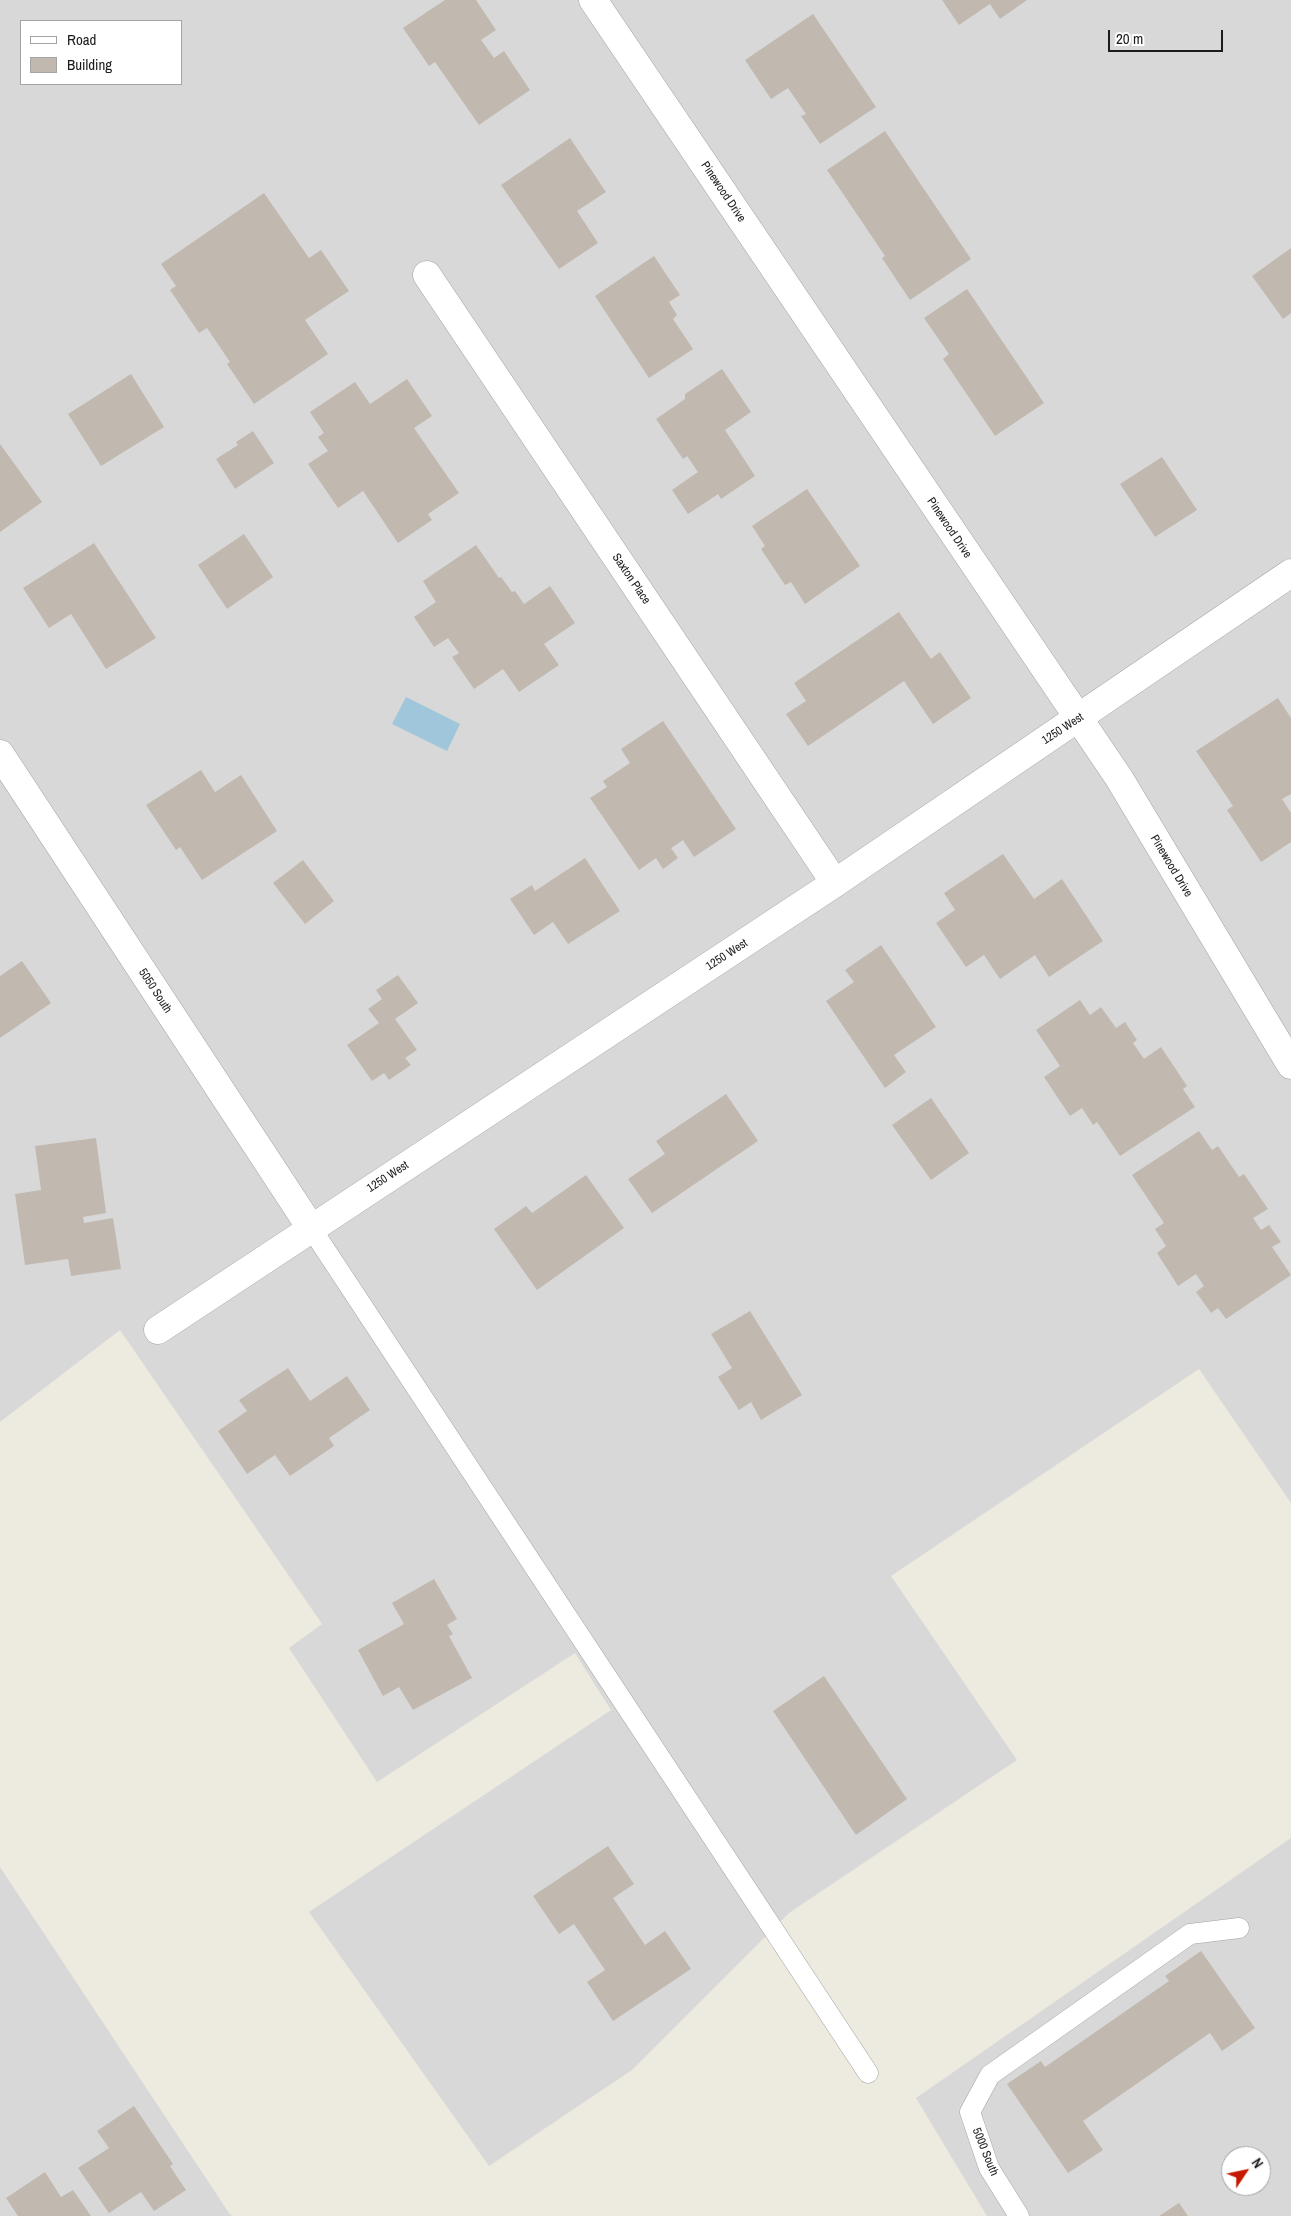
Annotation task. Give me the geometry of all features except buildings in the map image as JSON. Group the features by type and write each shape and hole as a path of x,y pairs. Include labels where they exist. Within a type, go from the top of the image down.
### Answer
{"street":[{"name":"Pinewood Drive","path":"593,0 1119,778 1291,1065"},
{"name":"Saxton Place","path":"427,275 835,883"},
{"name":"1250 West","path":"158,1330 835,883 1291,573"},
{"name":"5050 South","path":"0,754 312,1228"}],"lane":[{"path":"312,1228 868,2073"},
{"name":"5000 South","path":"1019,2216 989,2168 970,2112 990,2076 1190,1934 1239,1928"}],"shaded area":[{"path":"0,0 1291,0 1291,1503 1199,1369 891,1576 1017,1760 789,1913 632,2070 489,2166 309,1912 611,1710 575,1653 377,1782 289,1648 322,1624 120,1330 0,1422"},
{"path":"1291,1838 1291,2216 987,2216 916,2098"},
{"path":"0,1867 229,2213 232,2216 0,2216"}],"water":[{"path":"406,697 460,724 447,751 392,724"}]}
